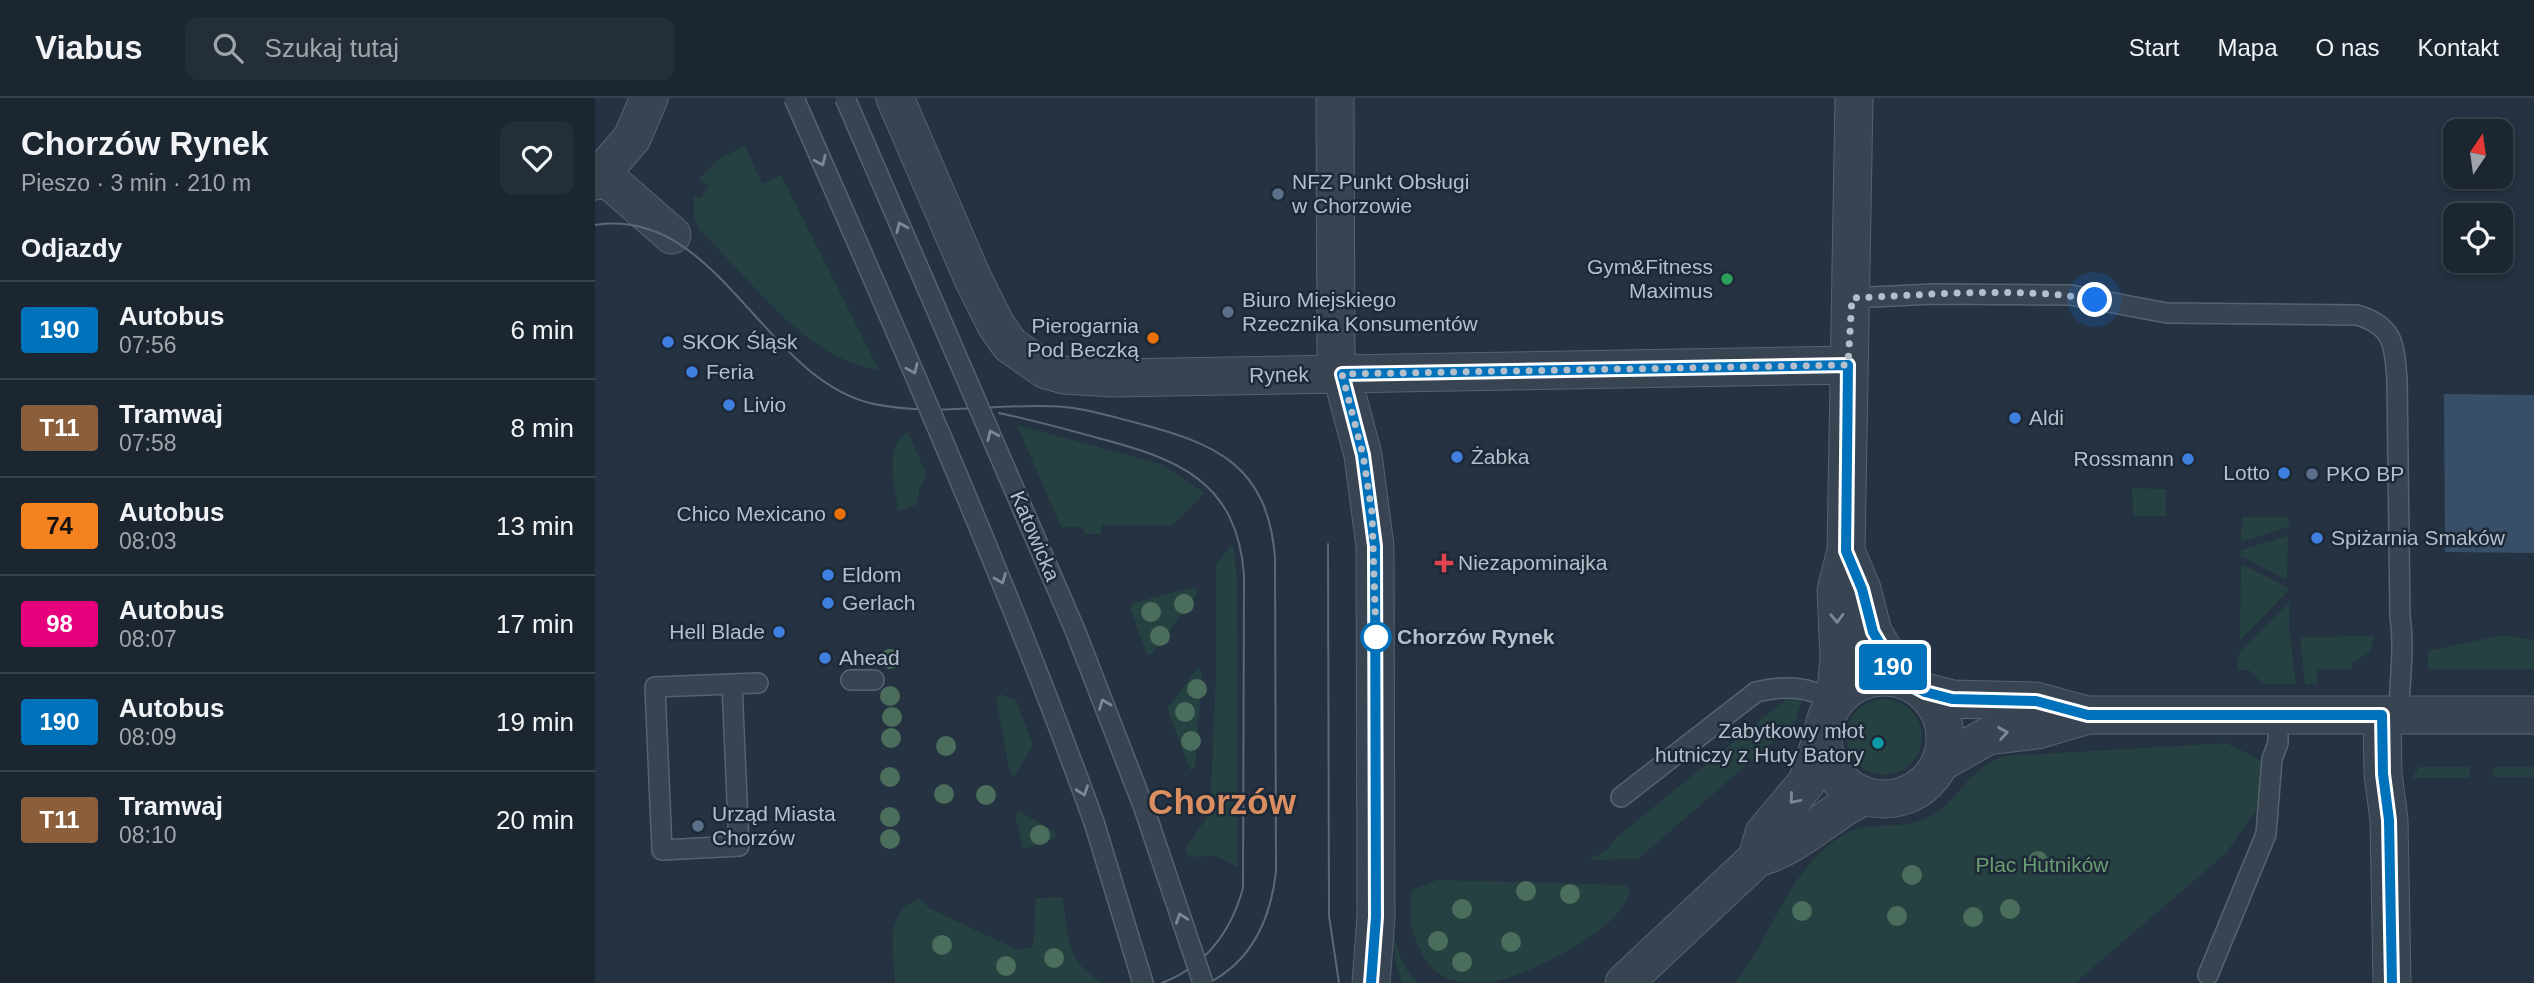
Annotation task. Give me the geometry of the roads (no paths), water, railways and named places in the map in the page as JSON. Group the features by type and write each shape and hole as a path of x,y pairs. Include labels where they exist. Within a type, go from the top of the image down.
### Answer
{"street":[{"path":"649,98 632,138 598,177 672,235"},
{"name":"Rynek","path":"895,98 990,312 1010,345 1030,362 1064,375 1093,378 1848,365"},
{"path":"1335,98 1335,339 1363,455 1375,546 1376,917 1371,983"},
{"path":"1835,702 1839,658 1836,590 1846,551 1854,98"},
{"path":"1846,551 1862,589 1873,632 1913,686 1936,704 1945,729 1942,762"},
{"path":"1758,858 1764,833 1807,782 1828,712 1846,690 1865,680 1886,677 1967,700 2036,701 2088,715 2534,715"},
{"path":"1822,737 1831,767 1848,786 1864,796 1881,799 1912,794 1931,779 1942,762 1988,736 2037,730 2088,715"},
{"path":"2391,715 2383,774 2389,820 2392,983"},
{"path":"1624,983 1758,858 1783,851 1835,811 1864,796"}],"lane":[{"path":"794,98 946,445 1059,725 1094,822 1143,983"},
{"name":"Katowicka","path":"845,98 1075,630 1144,808 1203,983"},
{"path":"1852,298 1933,294 2071,295 2167,313 2357,315 2378,321 2387,332 2394,352 2397,379 2400,617 2404,640 2391,715"},
{"path":"851,680 874,680"},
{"path":"732,684 739,846 662,850 655,687 732,684 758,683"},
{"path":"1621,797 1756,692 1779,686 1806,689 1835,702"},
{"path":"2208,975 2266,834 2273,759 2278,744 2278,715"}],"water":[{"path":"2444,394 2534,395 2534,553 2445,552"}],"tram line":[{"path":"595,225 638,226 675,242 709,267 801,363 835,389 874,404 897,408 1041,406 1083,410 1191,440 1214,450 1233,463 1249,480 1261,500 1270,526 1275,557 1276,871 1270,905 1257,936 1237,962 1209,983"},
{"path":"999,413 1127,446 1178,466 1198,479 1216,496 1229,517 1239,543 1244,575 1243,888 1231,919 1214,946 1191,967 1162,983"},
{"path":"1328,544 1329,916 1339,983"}],"place":[{"name":"NFZ Punkt Obsługi w Chorzowie","path":"1278,194"},
{"name":"Gym&Fitness Maximus","path":"1727,279"},
{"name":"Biuro Miejskiego Rzecznika Konsumentów","path":"1228,312"},
{"name":"Pierogarnia Pod Beczką","path":"1153,338"},
{"name":"SKOK Śląsk","path":"668,342"},
{"name":"Feria","path":"692,372"},
{"name":"Livio","path":"729,405"},
{"name":"Aldi","path":"2015,418"},
{"name":"Żabka","path":"1457,457"},
{"name":"Rossmann","path":"2188,459"},
{"name":"Lotto","path":"2284,473"},
{"name":"PKO BP","path":"2312,474"},
{"name":"Chico Mexicano","path":"840,514"},
{"name":"Spiżarnia Smaków","path":"2317,538"},
{"name":"Niezapominajka","path":"1444,563"},
{"name":"Eldom","path":"828,575"},
{"name":"Gerlach","path":"828,603"},
{"name":"Hell Blade","path":"779,632"},
{"name":"Chorzów Rynek","path":"1376,637"},
{"name":"Ahead","path":"825,658"},
{"name":"Zabytkowy młot hutniczy z Huty Batory","path":"1878,743"},
{"name":"Urząd Miasta Chorzów","path":"698,826"}],"district":[{"name":"Chorzów","path":"1222,802"}],"park label":[{"name":"Plac Hutników","path":"2042,865"}]}
